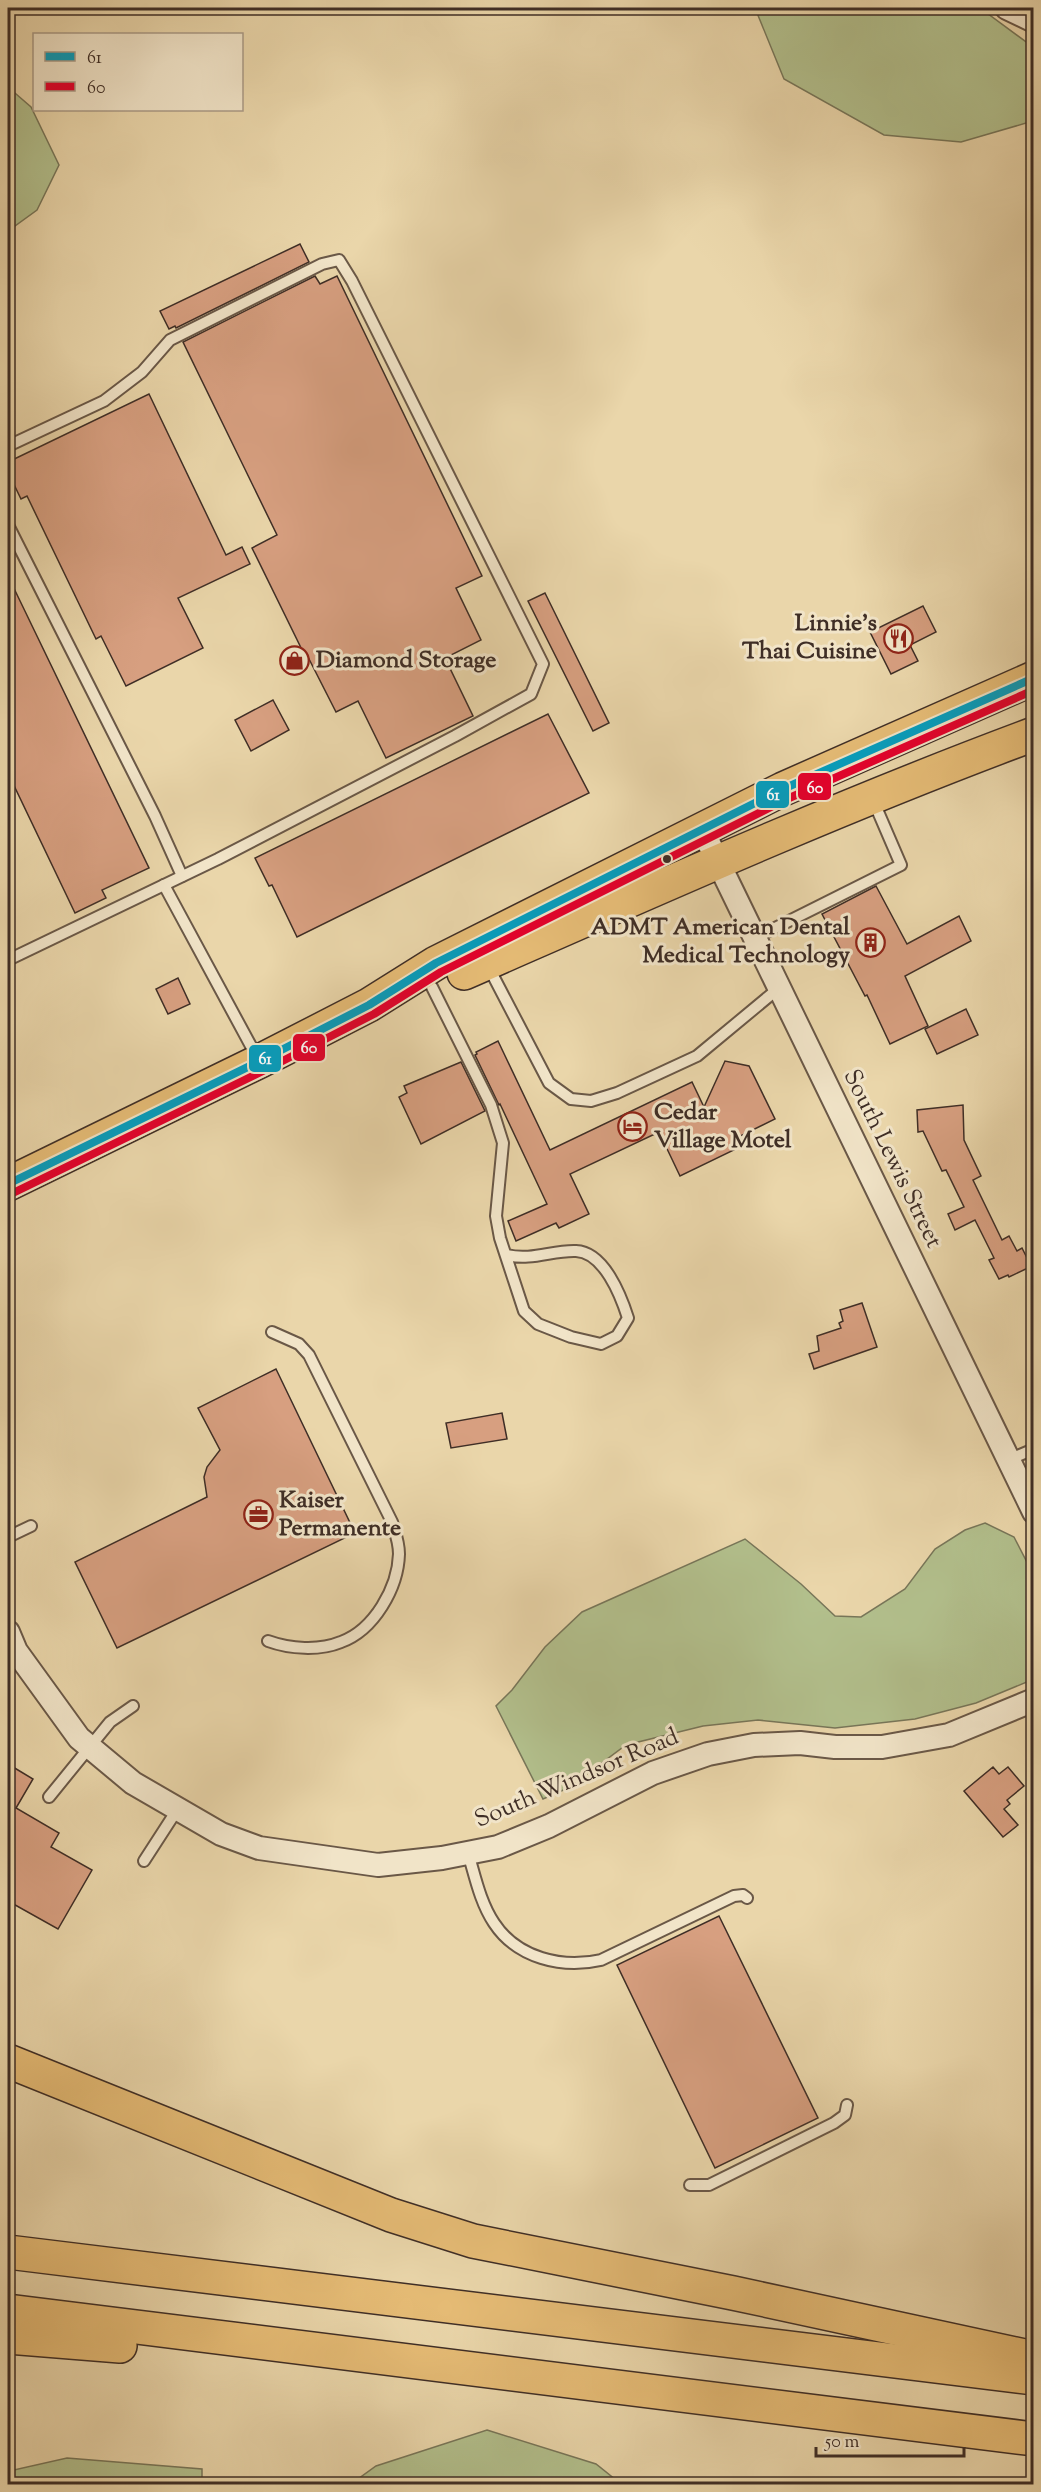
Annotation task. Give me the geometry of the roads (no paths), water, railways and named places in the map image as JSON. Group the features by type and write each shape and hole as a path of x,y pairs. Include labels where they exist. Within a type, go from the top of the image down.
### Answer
{"main road":[{"path":"8,1184 260,1062 369,1005 436,963 702,829 830,767 1034,678"},
{"path":"369,1005 432,987 644,891 871,797 1034,734"},
{"path":"8,2050 49,2076"},
{"path":"8,2061 391,2214 472,2241 733,2293 1034,2358"},
{"path":"8,2252 1034,2378"},
{"path":"8,2311 1034,2439"},
{"path":"8,2337 505,2374"}],"street":[{"path":"1007,8 1034,21"},
{"name":"South Lewis Street","path":"702,829 1034,1512"},
{"name":"South Windsor Road","path":"8,1632 16,1651 79,1738 133,1783 221,1834 259,1848 378,1865 442,1858 498,1847 549,1826 653,1773 708,1754 754,1745 800,1743 835,1747 882,1747 949,1735 1034,1700"}],"lane":[{"path":"8,446 104,401 142,372 170,340 322,264 339,260 352,281 543,664 531,694 455,736 182,876 8,960"},
{"path":"8,525 155,816 182,876"},
{"path":"755,938 901,865 871,797"},
{"path":"164,885 260,1062"},
{"path":"487,963 549,1083 571,1099 591,1101 617,1093 697,1056 779,988"},
{"path":"432,987 491,1105 503,1143 496,1216 506,1255 524,1311 538,1324 571,1337 601,1344 617,1336 628,1318 620,1295 597,1259 578,1251 519,1258 506,1255"},
{"path":"268,1641 280,1645 327,1646 342,1642 359,1632 370,1622 388,1594 396,1573 399,1554 392,1522 309,1355 299,1344 272,1332"},
{"path":"1008,1460 1034,1449"},
{"path":"8,1537 31,1526"},
{"path":"49,1797 110,1722 133,1706"},
{"path":"144,1861 177,1810"},
{"path":"468,1852 479,1889 494,1923 518,1947 551,1961 584,1964 601,1960 734,1896 743,1895 747,1898"},
{"path":"690,2185 709,2185 834,2123 845,2115 847,2105"}],"place":[{"name":"Linnie's Thai Cuisine","path":"898,638"},
{"name":"Diamond Storage","path":"295,661"},
{"name":"ADMT American Dental Medical Technology","path":"871,942"},
{"name":"Cedar Village Motel","path":"633,1127"},
{"name":"Kaiser Permanente","path":"258,1515"}]}
